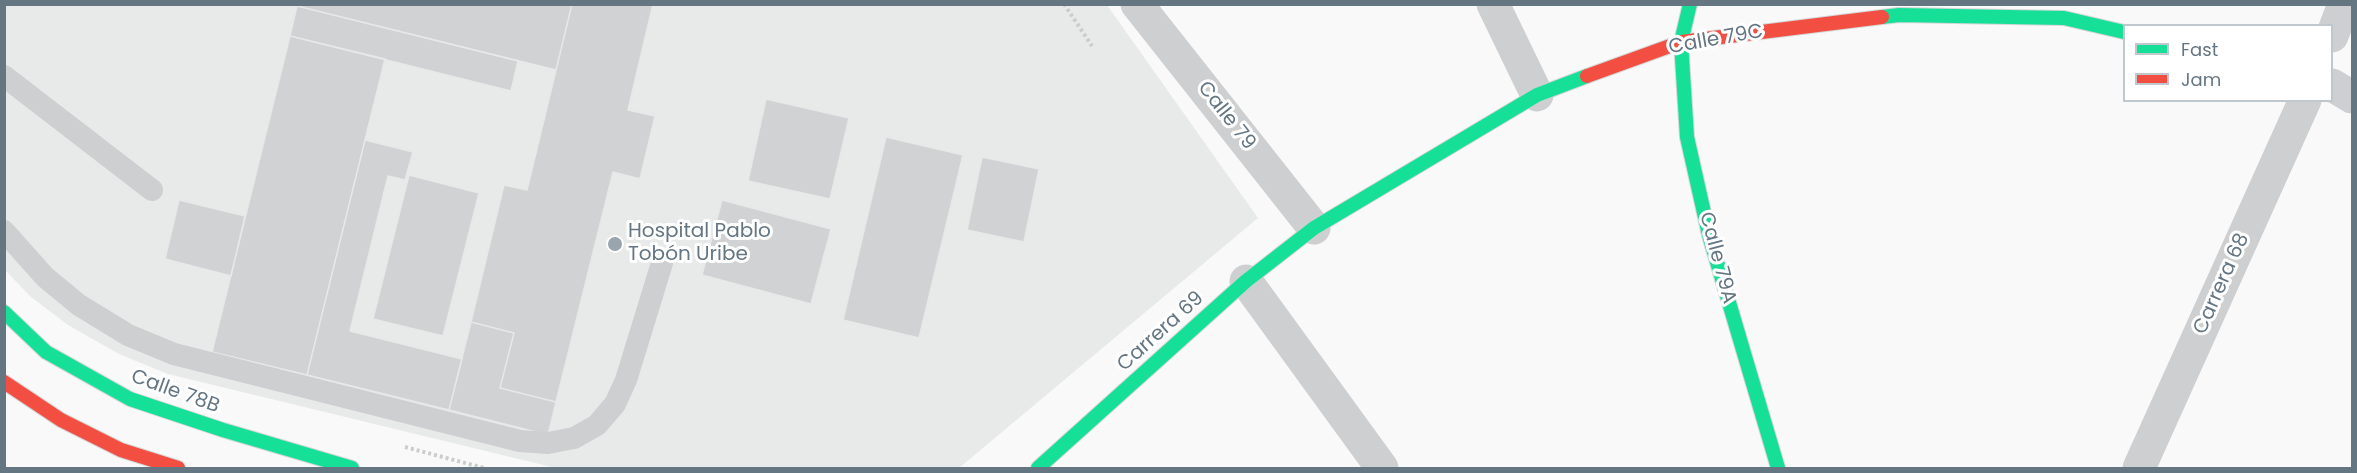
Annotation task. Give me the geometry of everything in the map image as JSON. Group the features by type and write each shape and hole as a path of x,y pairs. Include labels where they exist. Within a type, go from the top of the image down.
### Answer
{"street":[{"name":"Calle 79","path":"1137,4 1314,228"},
{"path":"1493,4 1538,95"},
{"path":"1681,42 1690,4"},
{"path":"2333,31 2344,4"},
{"name":"Calle 79C","path":"1314,228 1538,95 1681,42 1899,15 2065,11 2123,32"},
{"name":"Calle 79A","path":"1681,42 1687,137 1709,236 1778,468"},
{"path":"2333,86 2352,97"},
{"name":"Carrera 68","path":"2139,468 2304,102"},
{"name":"Carrera 69","path":"1038,468 1246,281 1314,228"},
{"path":"1246,281 1382,468"},
{"name":"Calle 78B","path":"4,312 46,352 130,399 223,430 352,468"},
{"path":"4,382 61,420 121,450 177,468"}],"lane":[{"path":"4,76 153,190"},
{"path":"4,231 45,277 78,305 128,335 174,354 520,441 548,443 574,438 597,425 615,404 626,380 662,263"}],"path":[{"path":"1064,4 1092,46"}],"shaded area":[{"name":"Hospital Pablo Tobón Uribe","path":"4,5 1107,5 1258,218 959,468 556,468 168,374 119,354 68,325 31,297 5,270"}],"building":[{"path":"298,4 572,4 556,70 297,6"},
{"path":"572,4 653,4 628,110 655,116 640,179 613,172 556,402 500,388 514,333 471,322 504,185 527,190"},
{"path":"297,6 518,61 511,91 290,36"},
{"path":"290,36 385,59 307,375 212,352"},
{"path":"766,99 849,118 830,199 748,181"},
{"path":"886,137 963,155 919,338 843,320"},
{"path":"365,140 413,152 405,180 388,176 350,331 462,359 449,410 307,375"},
{"path":"982,157 1039,169 1024,242 967,230"},
{"path":"409,175 479,193 443,336 373,319"},
{"path":"179,200 245,216 231,276 165,259"},
{"path":"722,200 831,229 811,304 702,275"},
{"path":"471,322 514,333 500,388 556,402 548,435 449,410"}],"traffic: fast":[{"path":"1690,4 1681,42 1687,137 1709,235 1778,468"},
{"path":"1882,17 1899,15 2064,18 2123,32"},
{"path":"1038,468 1246,281 1314,228 1537,95 1587,76"},
{"path":"4,312 46,352 130,399 223,430 352,468"}],"traffic: jam":[{"path":"1587,76 1681,42 1882,17"},
{"path":"4,382 61,420 121,450 178,468"}],"place":[{"name":"Hospital Pablo Tobón Uribe","path":"615,244"}]}
